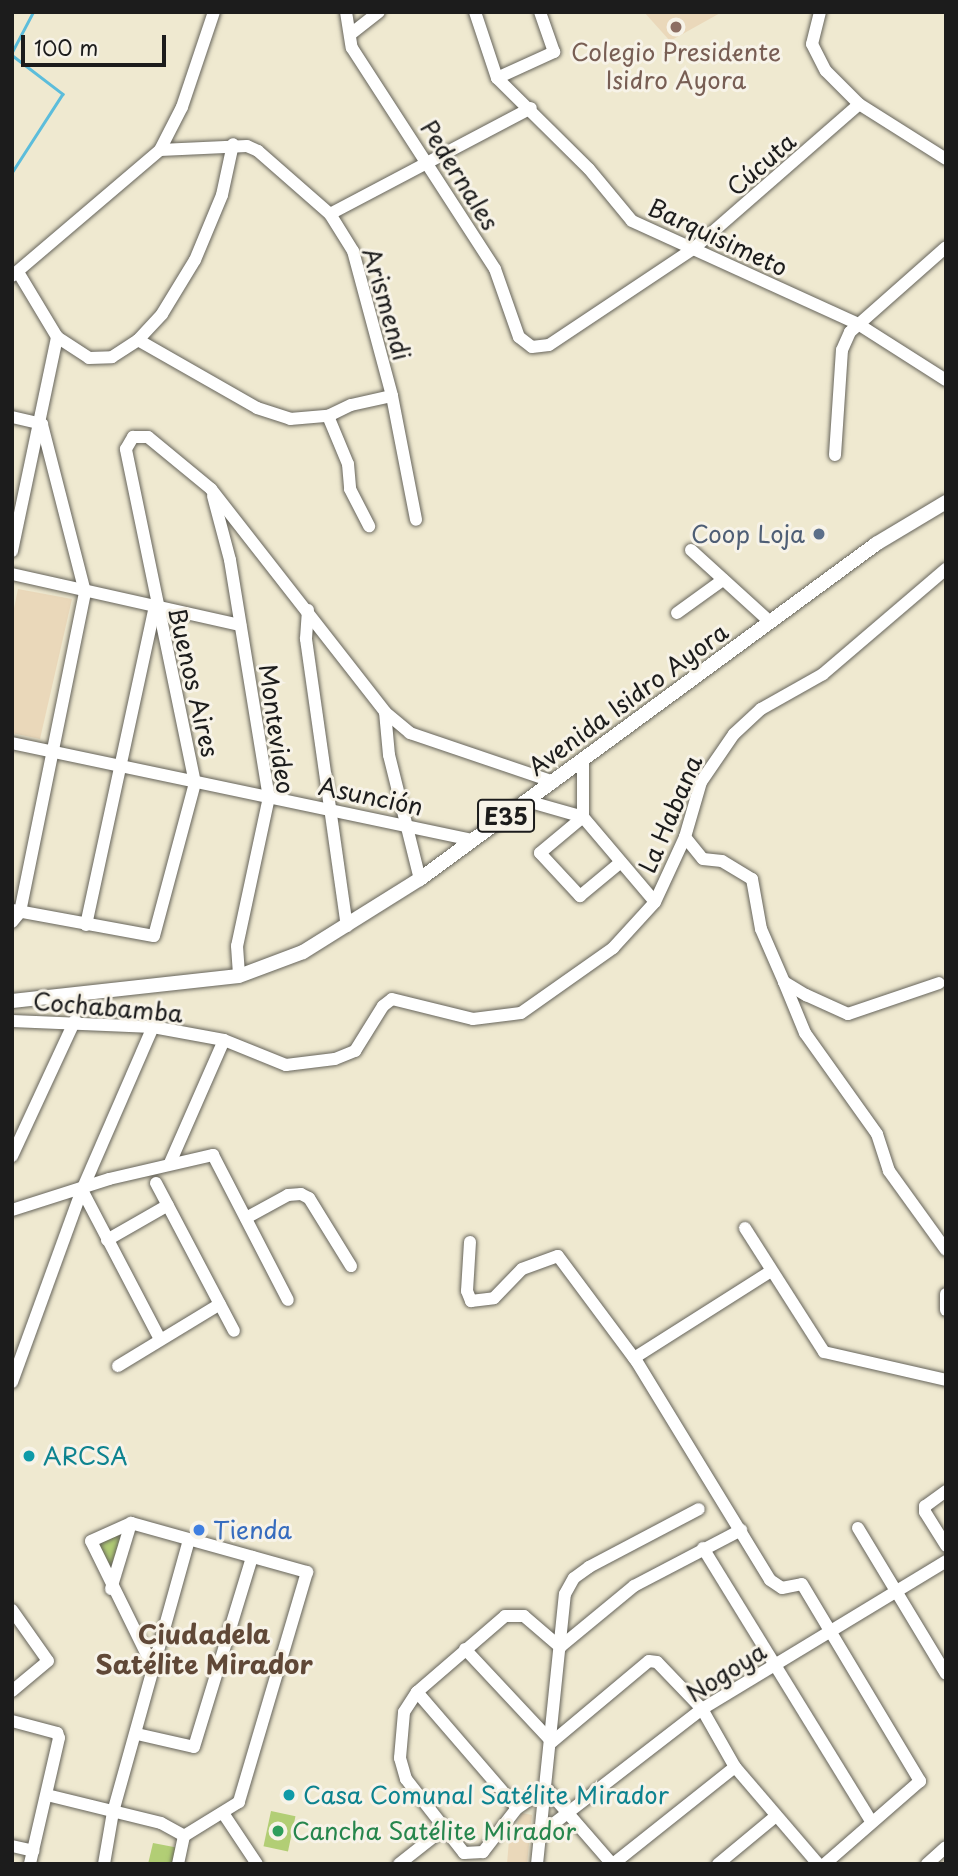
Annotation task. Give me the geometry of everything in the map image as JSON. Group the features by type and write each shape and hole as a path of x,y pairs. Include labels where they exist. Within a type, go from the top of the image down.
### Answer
{"main road":[{"name":"Avenida Isidro Ayora","path":"12,1001 239,976 303,952 420,879 583,762 769,622 903,526 946,502"}],"street":[{"path":"214,12 182,107 160,150 78,215 15,274 57,337 96,360 138,340 162,314 195,260 222,195 233,144"},
{"name":"Pedernales","path":"346,12 352,33 352,48 495,269 519,337 532,347 549,345"},
{"path":"352,33 379,12"},
{"path":"475,15 488,12"},
{"path":"498,78 554,52 540,12"},
{"path":"820,12 812,44 826,71 859,104 946,159"},
{"name":"Barquisimeto","path":"475,15 498,78 531,108 632,221 858,324 946,380"},
{"name":"Cúcuta","path":"549,345 693,249 859,104"},
{"path":"330,214 430,165 531,108"},
{"name":"Arismendi","path":"160,150 233,144 258,151 330,214 353,251 393,396 416,520"},
{"path":"835,454 842,351 858,324 946,247"},
{"path":"12,551 42,424 57,337"},
{"path":"138,340 257,408 290,419 328,416 351,405 393,396"},
{"path":"328,416 348,464 350,489 369,526"},
{"path":"12,417 42,424"},
{"path":"42,424 85,592 15,915 86,925 156,605"},
{"name":"Buenos Aires","path":"86,925 154,936 195,783 156,605 126,449 133,437 148,437 211,489"},
{"path":"211,489 385,712 410,733 433,744 554,782"},
{"name":"Montevideo","path":"211,489 230,560 269,797 237,946 239,976"},
{"path":"691,550 769,622"},
{"name":"La Habana","path":"572,981 613,948 655,902 685,837 701,782 734,734 761,709 823,674 946,569"},
{"path":"12,574 240,625"},
{"path":"677,613 723,580"},
{"path":"308,610 306,639 347,926"},
{"path":"385,712 388,755 420,879"},
{"name":"Asunción","path":"12,744 195,783 331,808 473,840"},
{"path":"583,762 583,817"},
{"path":"527,801 583,817 655,902"},
{"path":"583,817 540,853 580,896 621,862"},
{"path":"685,837 703,859 722,861 752,879 761,929 805,1033 877,1134 889,1171 946,1250"},
{"name":"Cochabamba","path":"12,1021 75,1020 153,1027 224,1041 286,1065 335,1059 355,1052 383,1006 393,999 473,1019 496,1019 539,1004 572,981"},
{"path":"784,982 848,1014 939,983"},
{"path":"12,1156 75,1020"},
{"path":"12,1382 82,1190 153,1027"},
{"path":"170,1163 224,1041"},
{"path":"12,1202 19,1209 170,1163 213,1155 288,1300"},
{"path":"156,1183 234,1331"},
{"path":"82,1190 160,1339"},
{"path":"246,1218 288,1195 301,1194 309,1198 351,1266"},
{"path":"107,1240 168,1205"},
{"path":"745,1228 824,1352 946,1380"},
{"path":"470,1242 467,1291 471,1301 494,1298 519,1271 556,1255 634,1358 776,1586 802,1584 920,1781 871,1821 825,1864"},
{"path":"634,1358 771,1271"},
{"path":"946,1294 946,1310"},
{"path":"118,1366 220,1304"},
{"path":"946,1491 925,1506 925,1512 946,1546"},
{"path":"537,1864 552,1742 565,1594 574,1578 699,1509"},
{"path":"111,1589 131,1523"},
{"path":"153,1667 111,1589 90,1543 131,1523 307,1572 239,1802 184,1836 178,1864"},
{"path":"858,1528 946,1674"},
{"path":"560,1647 634,1586 741,1530"},
{"path":"104,1864 113,1812 190,1540"},
{"path":"703,1548 777,1664 871,1821"},
{"path":"137,1734 194,1747 251,1557"},
{"name":"Nogoya","path":"539,1835 702,1710 946,1561"},
{"path":"12,1610 48,1657 47,1666 12,1691"},
{"path":"547,1788 517,1808 483,1852 464,1853 442,1830 406,1779 400,1758 400,1728 404,1712 417,1692 505,1616 524,1616 560,1647"},
{"path":"465,1649 552,1742"},
{"path":"552,1742 653,1660 702,1710 735,1767 818,1864"},
{"path":"417,1692 517,1808"},
{"path":"12,1721 57,1732 59,1738 32,1857 12,1846"},
{"path":"547,1788 570,1811 613,1864 735,1767"},
{"path":"47,1796 160,1823 184,1836"},
{"path":"223,1813 257,1864"},
{"path":"718,1864 776,1816"},
{"path":"399,1864 442,1830"},
{"path":"927,1864 946,1847"}],"shaded area":[{"name":"Colegio Presidente Isidro Ayora","path":"644,12 722,12 670,41"},
{"path":"18,589 72,599 40,739 12,733 12,618"},
{"path":"522,1813 532,1815 527,1864 507,1864 509,1840"}],"green space":[{"path":"123,1530 109,1573 95,1544"},
{"name":"Cancha Satélite Mirador","path":"271,1811 295,1816 288,1851 264,1846"},
{"path":"153,1843 179,1848 175,1864 148,1864"}],"waterway":[{"path":"12,52 33,12"},
{"path":"12,55 63,94 12,173"}],"place":[{"name":"Colegio Presidente Isidro Ayora","path":"676,27"},
{"name":"Coop Loja","path":"819,534"},
{"name":"ARCSA","path":"29,1456"},
{"name":"Tienda","path":"199,1530"},
{"name":"Casa Comunal Satélite Mirador","path":"289,1795"},
{"name":"Cancha Satélite Mirador","path":"278,1831"}],"district":[{"name":"Ciudadela Satélite Mirador","path":"204,1649"}]}
